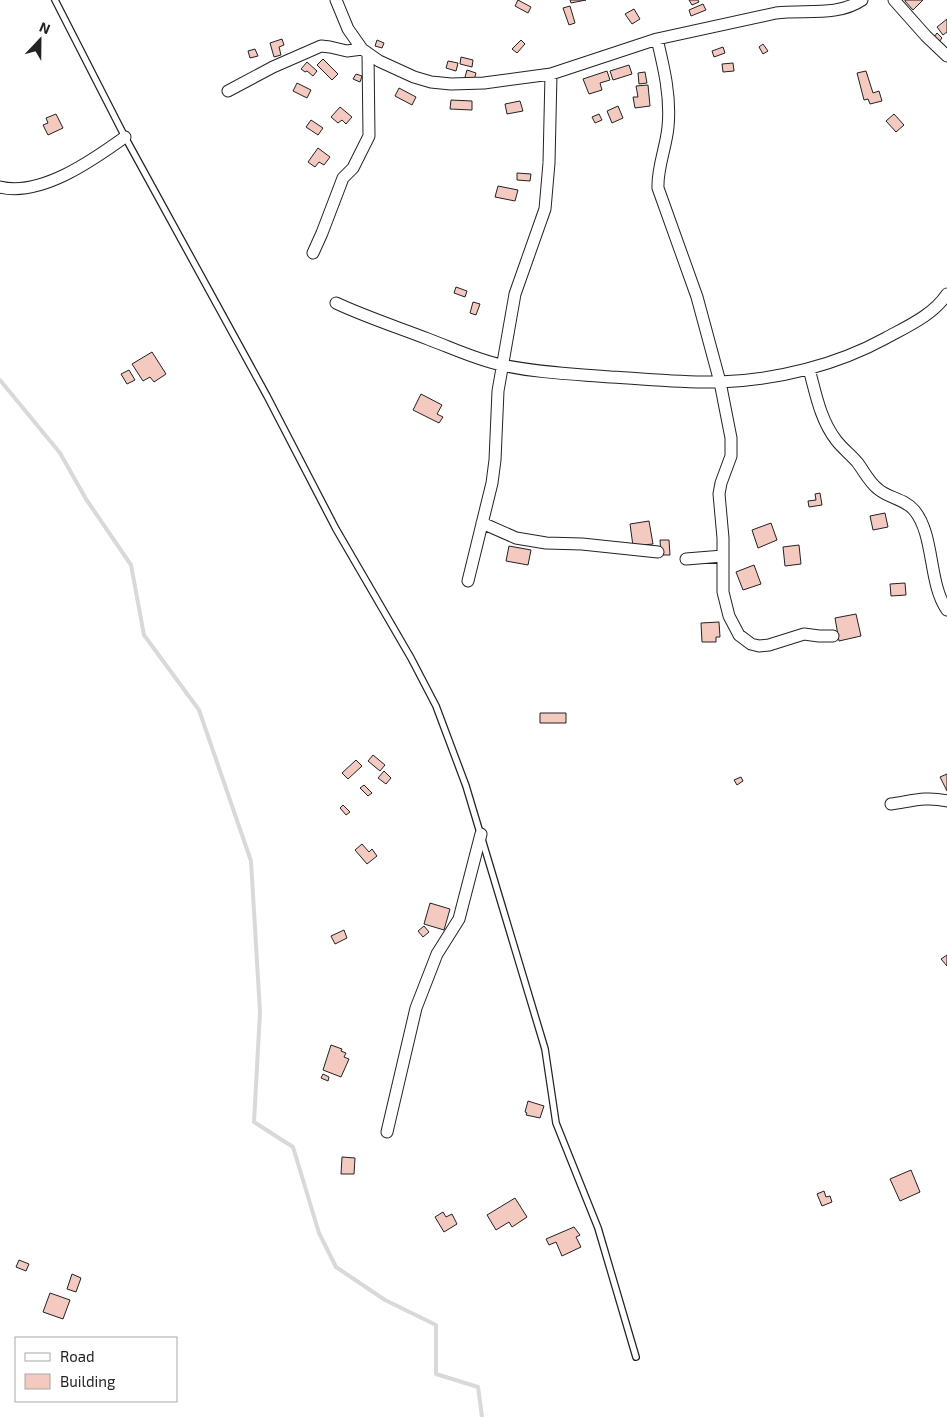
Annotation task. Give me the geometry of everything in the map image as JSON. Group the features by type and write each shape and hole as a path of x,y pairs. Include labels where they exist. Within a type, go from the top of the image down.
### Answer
{"street":[{"path":"336,0 348,29 365,52 414,77 431,82 451,84 484,84 551,74 657,39 776,13 817,12 847,7 862,0"},
{"path":"894,0 926,36 947,56"},
{"path":"657,39 666,82 669,113 658,188 697,297 720,382 732,449 729,466 721,483 719,494 723,592 726,604 734,628 745,641 759,646 769,645 804,634 833,636"},
{"path":"228,91 273,67 321,46 365,52"},
{"path":"313,253 322,234 342,178 353,168 369,136 365,52"},
{"path":"468,581 490,495 502,365 517,288 545,209 549,163 551,74"},
{"path":"0,187 19,190 31,188 56,178 102,154 125,137"},
{"path":"336,303 359,314 502,365 583,375 720,382 754,379 809,369 872,346 925,316 946,299"},
{"path":"809,369 821,412 836,441 879,490 914,510 920,521 939,595 947,610"},
{"path":"482,524 516,538 546,543 582,544 658,552"},
{"path":"686,559 723,556"},
{"path":"891,804 924,798 935,798 947,802"},
{"path":"387,1132 416,1008 437,954 459,919 480,834"}],"lane":[{"path":"55,0 125,137 262,388 336,529 411,658 436,706 466,786 545,1049 556,1123 598,1228 636,1357"}],"building":[{"path":"518,0 531,7 528,13 515,6"},
{"path":"570,0 586,0 571,3"},
{"path":"689,0 698,0 699,2 692,5"},
{"path":"905,0 923,0 913,10 905,1"},
{"path":"703,4 706,10 691,16 689,10"},
{"path":"570,6 575,23 569,25 563,8"},
{"path":"634,9 640,19 632,24 625,14"},
{"path":"947,19 947,32 943,35 937,27"},
{"path":"937,33 942,38 939,42 934,37"},
{"path":"282,39 284,45 279,47 281,55 274,57 270,43"},
{"path":"377,40 384,43 382,48 375,46"},
{"path":"521,40 525,44 517,53 512,49"},
{"path":"763,44 768,51 763,54 759,47"},
{"path":"723,47 725,53 714,57 712,51"},
{"path":"255,49 258,56 250,58 248,51"},
{"path":"461,57 473,60 472,67 460,64"},
{"path":"323,59 338,74 332,80 317,65"},
{"path":"448,61 458,63 456,71 446,68"},
{"path":"307,62 317,71 313,76 301,69"},
{"path":"733,63 734,71 723,72 722,64"},
{"path":"629,65 632,74 613,80 610,71"},
{"path":"467,70 476,73 474,80 465,77"},
{"path":"607,71 610,80 600,83 602,90 589,94 583,79"},
{"path":"866,71 873,93 879,91 882,101 870,104 868,99 864,100 857,73"},
{"path":"645,72 647,83 639,84 638,73"},
{"path":"356,74 362,76 360,82 353,79"},
{"path":"297,83 311,90 307,98 293,91"},
{"path":"648,85 650,106 635,108 633,97 638,97 636,86"},
{"path":"399,88 416,97 412,105 395,96"},
{"path":"451,100 472,101 472,110 450,109"},
{"path":"520,101 523,111 507,114 505,104"},
{"path":"618,106 623,118 612,123 607,111"},
{"path":"340,107 352,117 346,124 342,120 338,123 331,117"},
{"path":"56,114 63,128 48,135 43,125 48,123 46,118"},
{"path":"599,114 602,120 595,123 592,117"},
{"path":"894,114 904,125 896,132 886,121"},
{"path":"311,120 323,128 318,135 306,127"},
{"path":"318,148 330,157 324,165 319,162 315,167 308,162"},
{"path":"517,173 531,174 530,181 517,180"},
{"path":"498,186 518,190 515,201 495,197"},
{"path":"456,287 467,291 465,297 454,293"},
{"path":"473,302 480,304 476,315 470,313"},
{"path":"152,352 166,374 154,382 150,377 143,381 132,364"},
{"path":"129,370 135,380 127,384 121,374"},
{"path":"421,394 442,405 437,414 443,417 439,423 413,410"},
{"path":"820,493 822,505 809,507 808,501 816,500 815,494"},
{"path":"885,513 888,527 873,530 870,516"},
{"path":"649,521 653,544 633,546 630,524"},
{"path":"771,523 777,540 758,548 752,530"},
{"path":"660,540 669,540 670,555 661,555"},
{"path":"799,545 801,564 785,566 783,547"},
{"path":"509,546 531,550 528,565 506,561"},
{"path":"754,565 761,584 743,590 736,572"},
{"path":"905,583 906,595 891,596 890,584"},
{"path":"856,614 861,636 839,641 835,618"},
{"path":"719,622 720,637 716,637 716,642 702,642 701,623"},
{"path":"540,713 566,713 566,723 540,723"},
{"path":"373,755 385,765 380,771 368,761"},
{"path":"356,760 362,766 348,779 342,773"},
{"path":"384,771 391,778 386,784 378,778"},
{"path":"947,774 947,791 940,777"},
{"path":"741,777 743,781 737,785 734,780"},
{"path":"364,785 372,793 368,796 360,788"},
{"path":"343,805 350,812 346,815 340,808"},
{"path":"362,844 369,852 372,849 377,856 367,864 355,850"},
{"path":"430,903 450,909 444,930 424,924"},
{"path":"424,926 429,932 423,937 418,931"},
{"path":"344,930 347,938 335,944 331,936"},
{"path":"947,955 947,966 941,959"},
{"path":"331,1045 342,1049 341,1051 346,1053 344,1057 349,1059 341,1077 323,1070"},
{"path":"323,1074 329,1077 328,1081 321,1078"},
{"path":"528,1101 544,1106 540,1118 526,1115"},
{"path":"342,1157 355,1158 354,1174 341,1174"},
{"path":"911,1170 920,1192 900,1201 890,1179"},
{"path":"824,1191 826,1197 830,1196 832,1202 822,1206 817,1194"},
{"path":"515,1198 527,1217 512,1227 509,1222 496,1230 487,1215"},
{"path":"443,1212 446,1217 452,1214 457,1224 444,1232 435,1217"},
{"path":"574,1227 580,1235 576,1237 581,1247 562,1256 556,1242 549,1245 546,1239"},
{"path":"19,1260 29,1264 26,1271 16,1267"},
{"path":"72,1274 81,1278 76,1292 67,1289"},
{"path":"50,1293 70,1300 63,1319 43,1312"}],"waterway":[{"path":"0,380 60,453 86,499 131,565 144,635 199,710 251,861 260,1012 254,1122 293,1147 319,1233 336,1267 385,1300 436,1325 436,1374 478,1387 482,1417"}]}
